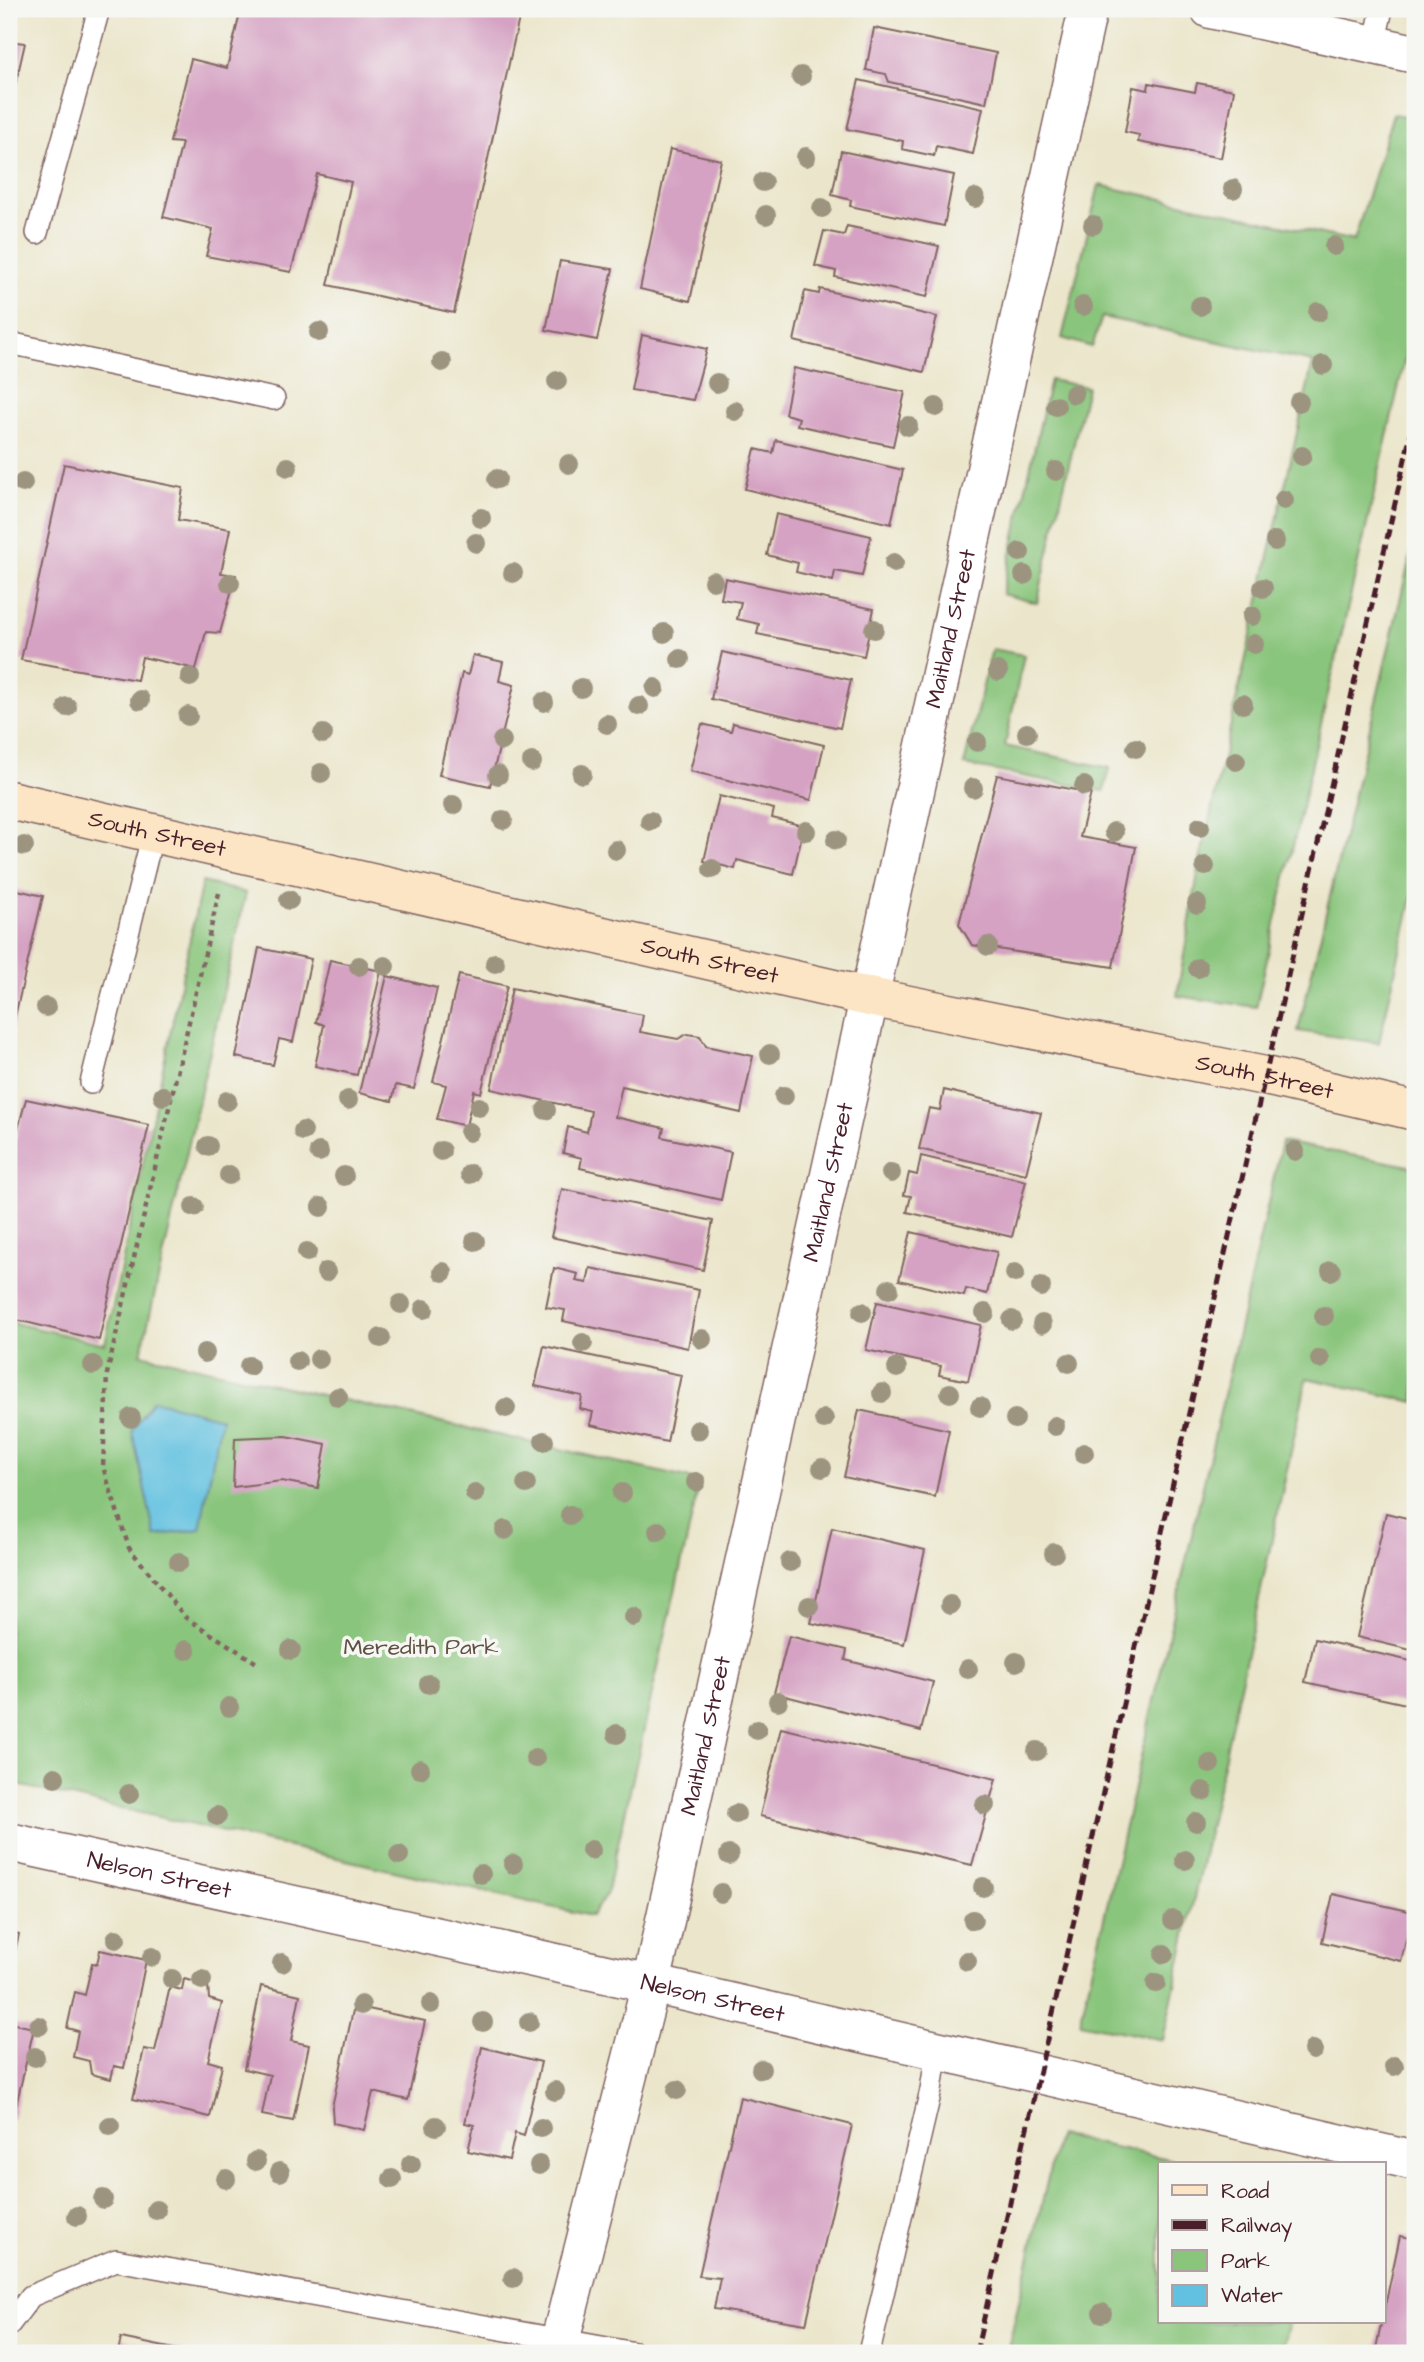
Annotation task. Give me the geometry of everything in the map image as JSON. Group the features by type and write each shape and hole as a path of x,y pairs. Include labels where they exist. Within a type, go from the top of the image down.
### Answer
{"street":[{"name":"Maitland Street","path":"559,2346 651,1984 1088,9"},
{"path":"1210,9 1378,27 1415,54"},
{"name":"South Street","path":"9,800 869,998 1265,1076 1415,1111"},
{"name":"Nelson Street","path":"9,1842 651,1984 1415,2161"}],"lane":[{"path":"37,233 99,9"},
{"path":"9,343 274,399"},
{"path":"91,1083 153,833"},
{"path":"869,2353 931,2090 937,2050"},
{"path":"9,2325 31,2296 117,2260 559,2346 635,2353"}],"path":[{"path":"229,851 107,1374 103,1467 129,1548 186,1618 260,1665"}],"green space":[{"path":"1393,114 1415,118 1415,315 1256,1007 1177,996 1201,856 1313,362 1102,317 1092,347 1062,338 1099,185 1354,241"},
{"path":"1050,380 1087,387 1037,603 1002,594"},
{"path":"1415,537 1415,885 1379,1043 1298,1031"},
{"path":"992,649 1024,655 1005,746 1110,768 1104,791 964,765"},
{"name":"Meredith Park","path":"202,882 246,893 141,1354 700,1481 607,1893 591,1916 9,1783 9,1322 105,1344"},
{"path":"1282,1142 1415,1167 1415,1402 1307,1378 1163,2040 1080,2023"},
{"path":"1058,2135 1183,2162 1158,2162 1158,2324 1288,2324 1281,2353 1007,2353"}],"water":[{"path":"153,1400 221,1418 200,1529 155,1536 132,1431"}],"building":[{"path":"9,9 18,9 9,40"},
{"path":"241,9 521,9 454,313 328,285 351,182 317,174 291,272 206,256 213,229 163,217 182,143 170,142 191,59 227,68"},
{"path":"874,28 996,53 986,103 889,82 886,74 866,70"},
{"path":"9,41 25,43 10,108 9,108"},
{"path":"859,80 983,108 973,154 936,146 934,156 902,149 903,141 847,129"},
{"path":"1149,83 1195,92 1197,83 1234,90 1221,158 1138,142 1139,135 1125,132 1133,87 1148,90"},
{"path":"670,149 721,160 690,301 640,289"},
{"path":"841,151 954,175 944,226 850,206 851,200 832,195"},
{"path":"847,226 939,246 927,297 835,277 836,271 815,266 824,231 844,235"},
{"path":"560,261 613,269 597,340 546,330"},
{"path":"820,289 937,317 924,372 794,341 805,291 819,294"},
{"path":"642,335 707,349 693,400 631,390"},
{"path":"794,368 905,392 893,446 797,425 799,418 785,414"},
{"path":"776,440 903,470 891,524 745,489 755,449 773,453"},
{"path":"64,464 183,488 178,520 230,529 221,573 236,575 220,633 206,632 196,669 142,657 137,680 21,660"},
{"path":"776,514 871,536 862,576 835,571 833,581 796,572 798,563 767,555"},
{"path":"725,578 874,609 864,656 757,634 759,624 737,619 741,602 721,599"},
{"path":"722,652 851,680 840,728 711,699"},
{"path":"473,655 503,662 499,681 514,685 490,786 439,775 462,673 468,675"},
{"path":"733,723 824,745 811,800 690,771 702,724 731,731"},
{"path":"997,775 1091,793 1080,837 1136,847 1113,967 972,945 959,924"},
{"path":"719,796 774,809 772,818 804,826 793,874 737,860 735,869 704,861"},
{"path":"9,888 43,896 10,1038 9,1038"},
{"path":"259,948 311,959 293,1042 279,1039 273,1065 236,1057"},
{"path":"330,960 381,971 357,1075 315,1066 324,1025 316,1022"},
{"path":"459,975 507,986 481,1093 474,1091 466,1126 437,1119 446,1085 433,1082"},
{"path":"387,976 437,988 414,1089 396,1085 392,1101 359,1093"},
{"path":"512,988 643,1015 640,1032 678,1039 687,1034 700,1036 706,1046 753,1056 741,1113 622,1086 615,1117 664,1128 662,1137 731,1152 721,1200 580,1168 582,1158 563,1153 568,1127 587,1132 591,1111 491,1089"},
{"path":"944,1090 1041,1113 1026,1174 919,1149 929,1108 940,1110"},
{"path":"26,1099 149,1125 99,1340 9,1318 9,1163"},
{"path":"921,1156 1026,1181 1012,1237 907,1212 911,1196 904,1195 909,1173 917,1175"},
{"path":"562,1189 713,1221 703,1270 551,1237"},
{"path":"911,1232 997,1252 987,1294 966,1289 964,1296 899,1280"},
{"path":"554,1268 578,1274 576,1281 587,1283 590,1268 699,1290 688,1348 563,1321 565,1310 546,1307"},
{"path":"877,1302 981,1325 968,1381 939,1375 941,1366 866,1350"},
{"path":"544,1346 681,1375 667,1442 590,1425 593,1412 580,1409 582,1396 535,1386"},
{"path":"859,1410 949,1430 935,1497 844,1477"},
{"path":"286,1436 326,1444 318,1488 282,1481 233,1487 235,1438"},
{"path":"1386,1513 1415,1520 1415,1651 1357,1637"},
{"path":"832,1528 925,1550 904,1644 811,1623"},
{"path":"789,1636 847,1650 845,1660 933,1682 921,1731 774,1693"},
{"path":"1315,1639 1415,1662 1415,1706 1305,1682"},
{"path":"781,1728 996,1779 972,1865 760,1816"},
{"path":"1333,1894 1413,1912 1401,1961 1322,1942"},
{"path":"9,1931 19,1934 10,1974 9,1974"},
{"path":"100,1950 146,1960 124,2068 114,2066 111,2079 91,2074 89,2061 73,2057 78,2031 67,2028 75,1992 85,1995 92,1963 97,1964"},
{"path":"184,1979 208,1985 209,1999 222,2003 208,2061 222,2065 210,2117 133,2099 144,2049 155,2051 170,1987 182,1990"},
{"path":"261,1986 300,1995 291,2041 309,2045 293,2121 262,2115 270,2075 244,2069"},
{"path":"354,2006 425,2021 408,2100 373,2092 364,2130 333,2123 332,2107"},
{"path":"9,2023 34,2028 13,2119 9,2118"},
{"path":"482,2047 541,2062 524,2136 515,2133 509,2160 468,2151 474,2125 465,2123"},
{"path":"740,2097 852,2125 806,2324 714,2309 720,2278 699,2276"},
{"path":"1400,2236 1415,2239 1415,2353 1375,2353 1381,2324 1386,2324 1386,2302"},
{"path":"121,2338 189,2352 189,2353 118,2353"}],"railway":[{"path":"976,2353 1415,415"}]}
